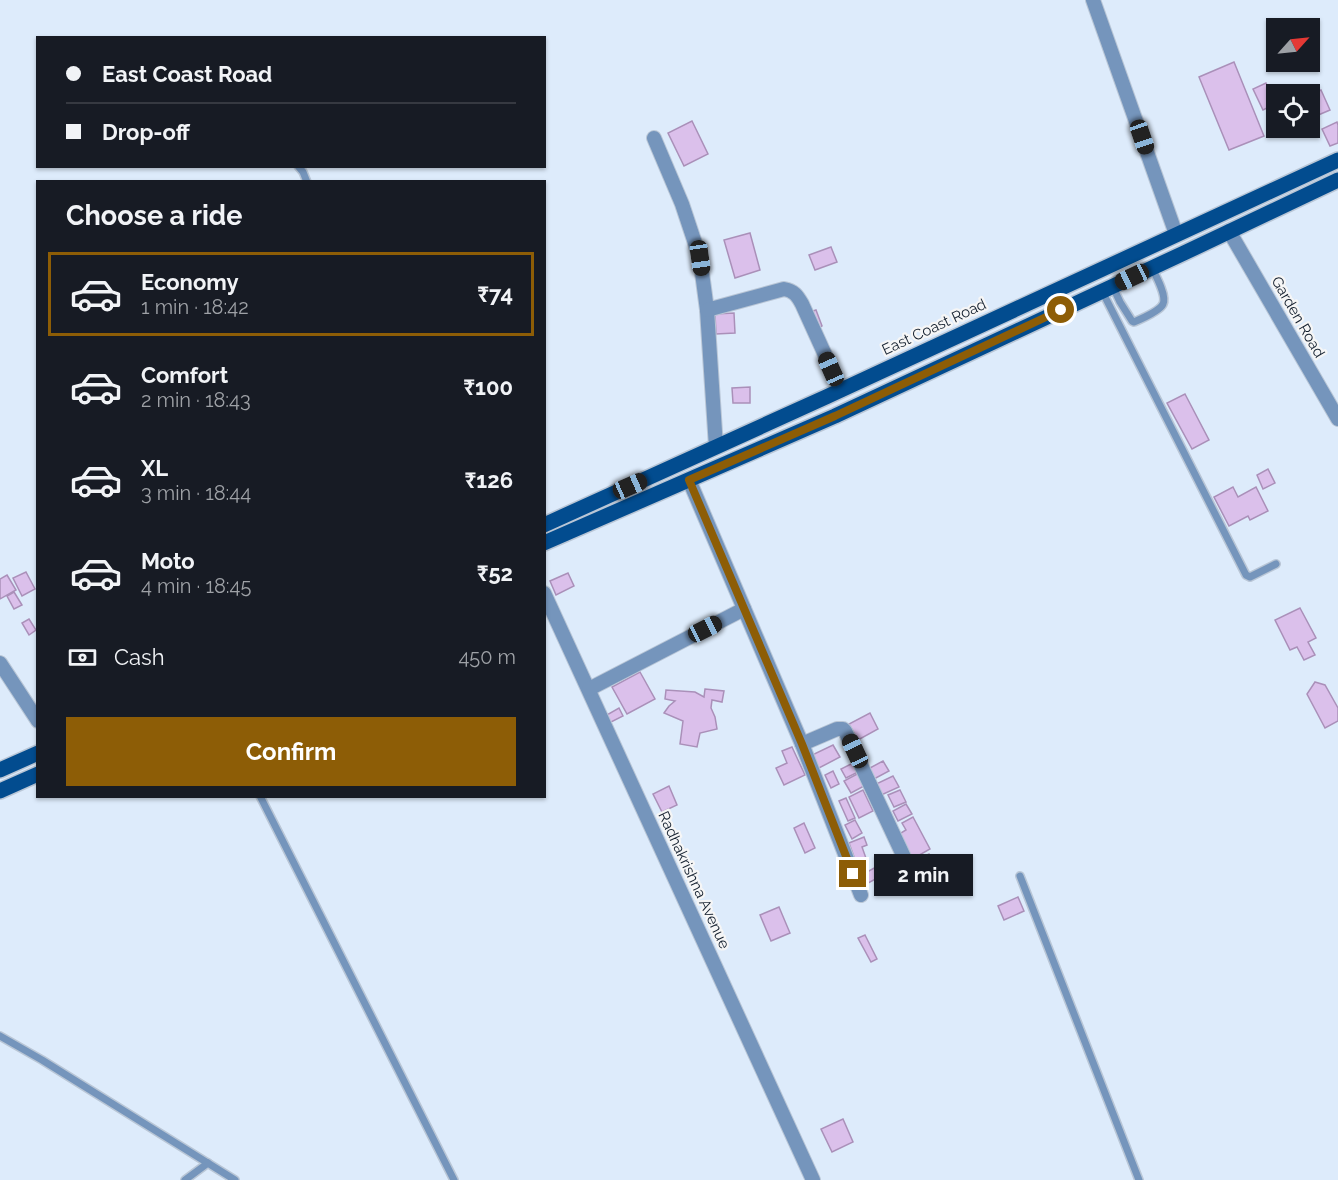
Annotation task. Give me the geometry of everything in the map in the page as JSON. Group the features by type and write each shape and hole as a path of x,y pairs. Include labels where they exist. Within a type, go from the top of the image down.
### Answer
{"main road":[{"name":"East Coast Road","path":"546,524 1338,160"},
{"path":"546,542 835,416 1338,180"},
{"path":"0,770 36,754"},
{"path":"0,791 36,775"}],"street":[{"path":"1093,0 1176,234"},
{"path":"654,138 682,204 700,258 707,310 716,447"},
{"name":"Garden Road","path":"1229,231 1338,420"},
{"path":"707,310 784,290 797,294 841,390"},
{"path":"689,480 802,744 861,895"},
{"name":"Radhakrishna Avenue","path":"546,597 813,1180"},
{"path":"589,689 744,609"},
{"path":"0,663 36,718"},
{"path":"802,744 837,729 845,731 911,872"}],"lane":[{"path":"1176,234 1184,253"},
{"path":"1107,289 1120,302 1132,321 1148,316 1162,307 1164,302 1152,268"},
{"path":"1107,289 1246,575 1250,578 1276,564"},
{"path":"261,798 453,1180"},
{"path":"1020,876 1139,1180"},
{"path":"0,1036 235,1180"},
{"path":"185,1180 207,1163"}],"building":[{"path":"1234,62 1264,136 1229,150 1199,77"},
{"path":"1266,83 1266,108 1263,110 1253,89"},
{"path":"1320,90 1330,110 1320,114"},
{"path":"692,121 708,154 684,166 668,133"},
{"path":"1337,122 1338,143 1330,146 1322,129"},
{"path":"750,233 760,270 735,278 724,240"},
{"path":"831,247 837,262 815,270 809,255"},
{"path":"816,310 822,326 814,330 807,313"},
{"path":"734,313 735,333 716,334 715,314"},
{"path":"750,387 750,403 733,403 732,388"},
{"path":"1185,394 1209,440 1192,449 1167,403"},
{"path":"1268,469 1275,483 1263,489 1257,475"},
{"path":"1233,487 1238,497 1256,487 1268,511 1250,520 1248,516 1229,526 1214,497"},
{"path":"26,572 35,589 22,596 13,578"},
{"path":"568,573 574,586 556,595 550,581"},
{"path":"7,575 16,590 0,599 0,579"},
{"path":"14,592 22,605 14,609 7,596"},
{"path":"1300,608 1316,638 1308,642 1315,655 1304,660 1297,647 1290,650 1275,620"},
{"path":"29,619 36,630 29,635 22,623"},
{"path":"640,672 655,699 627,714 612,687"},
{"path":"1315,682 1325,685 1338,708 1338,721 1325,728 1307,694"},
{"path":"705,689 724,691 722,702 712,700 711,708 717,729 700,733 697,747 680,744 683,721 664,713 675,701 665,699 666,690 695,692 704,697"},
{"path":"619,708 623,716 609,723 605,716"},
{"path":"870,713 878,729 858,740 849,724"},
{"path":"833,745 840,757 817,769 810,756"},
{"path":"792,747 805,775 784,785 776,768 787,763 782,751"},
{"path":"883,761 889,771 874,779 868,769"},
{"path":"855,762 860,771 846,778 841,769"},
{"path":"833,771 839,784 831,788 825,775"},
{"path":"859,773 866,785 851,793 844,781"},
{"path":"893,776 899,787 879,796 874,785"},
{"path":"669,786 677,805 662,812 653,794"},
{"path":"863,790 873,811 859,818 849,797"},
{"path":"900,790 906,802 894,807 888,795"},
{"path":"846,798 855,818 848,821 839,801"},
{"path":"906,804 912,814 898,821 893,811"},
{"path":"913,817 930,849 909,861 896,836 906,830 902,823"},
{"path":"855,820 862,833 852,839 845,825"},
{"path":"804,823 815,848 805,853 794,828"},
{"path":"864,837 867,845 862,847 867,861 857,865 849,843"},
{"path":"929,854 931,860 911,869 909,863"},
{"path":"900,856 905,867 898,870 893,860"},
{"path":"890,859 893,867 883,872 879,864"},
{"path":"876,867 881,876 861,887 856,878"},
{"path":"1018,897 1024,911 1004,920 998,906"},
{"path":"779,907 790,933 771,941 760,915"},
{"path":"865,935 877,959 871,962 858,938"},
{"path":"843,1119 853,1142 832,1152 821,1129"}],"route":[{"path":"853,874 802,744 689,480 835,416 1061,310"}]}
